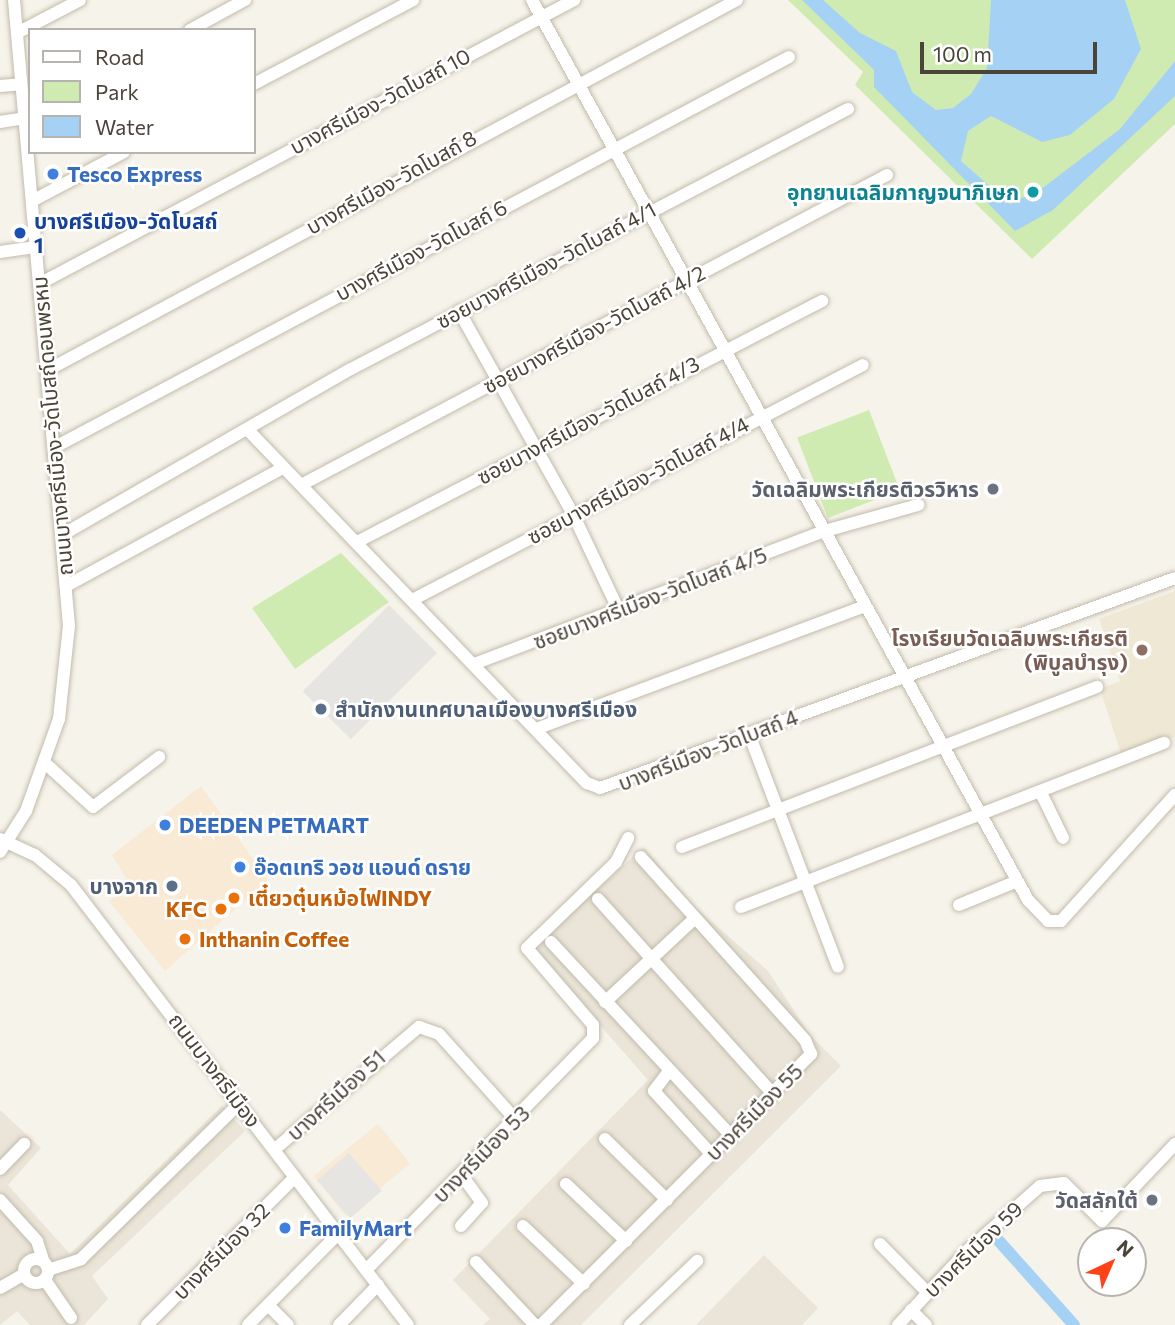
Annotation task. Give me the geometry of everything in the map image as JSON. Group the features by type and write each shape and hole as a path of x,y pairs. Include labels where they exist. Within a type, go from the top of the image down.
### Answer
{"street":[{"name":"ถนนบางศรีเมือง-วัดโบสถ์ดอนพรหม","path":"14,0 21,84 28,118"},
{"path":"18,33 80,0"},
{"path":"194,28 245,0"},
{"path":"256,83 413,0"},
{"path":"532,0 1015,882 1048,921 1061,921 1175,796"},
{"name":"บางศรีเมือง-วัดโบสถ์ 10","path":"39,284 541,15 574,0"},
{"name":"บางศรีเมือง-วัดโบสถ์ 8","path":"48,370 576,81 737,0"},
{"name":"บางศรีเมือง-วัดโบสถ์ 6","path":"55,447 613,148 789,57"},
{"path":"0,86 21,84"},
{"name":"ซอยบางศรีเมือง-วัดโบสถ์ 4/1","path":"247,429 459,311 848,109"},
{"path":"0,121 28,118"},
{"name":"ถนนบางศรีเมือง-วัดโบสถ์ดอนพรหม","path":"5,841 45,763 65,687 68,585 35,247 30,154"},
{"path":"32,201 120,154"},
{"name":"ซอยบางศรีเมือง-วัดโบสถ์ 4/2","path":"301,485 887,175"},
{"path":"0,252 35,247"},
{"name":"ซอยบางศรีเมือง-วัดโบสถ์ 4/3","path":"357,542 724,349 822,301"},
{"path":"459,311 573,514 619,611"},
{"name":"ซอยบางศรีเมือง-วัดโบสถ์ 4/4","path":"414,599 761,415 863,365"},
{"path":"62,536 247,429"},
{"name":"บางศรีเมือง-วัดโบสถ์ 4","path":"247,429 414,599 536,729 600,788 1175,579"},
{"path":"68,585 283,468"},
{"name":"ซอยบางศรีเมือง-วัดโบสถ์ 4/5","path":"474,664 825,531 918,505"},
{"path":"536,729 865,606"},
{"path":"682,847 1097,687"},
{"path":"749,734 781,810 838,967"},
{"path":"741,907 981,818 1164,743"},
{"path":"45,763 93,807 159,757"},
{"path":"1041,793 1063,838"},
{"name":"บางศรีเมือง 53","path":"367,1269 516,1120 593,1038 593,1025 527,948 616,862 628,838"},
{"path":"0,852 5,841"},
{"name":"ถนนบางศรีเมือง","path":"5,841 58,871 240,1103 408,1325"},
{"name":"บางศรีเมือง 55","path":"541,1325 732,1137 806,1060 810,1047 641,857"},
{"path":"959,905 1015,882"},
{"path":"598,899 773,1094"},
{"path":"605,1002 695,918"},
{"path":"551,942 732,1137"},
{"name":"บางศรีเมือง 51","path":"275,1149 398,1040 419,1027 439,1034 516,1120"},
{"path":"669,1071 654,1091 712,1155"},
{"path":"24,1274 34,1283 45,1270 80,1259 240,1103"},
{"path":"606,1139 667,1200"},
{"path":"0,1169 24,1144"},
{"name":"บางศรีเมือง 59","path":"898,1325 927,1292 1000,1220 1054,1180 1102,1221 1175,1144"},
{"path":"461,1174 482,1203 461,1226"},
{"name":"บางศรีเมือง 32","path":"147,1325 295,1177"},
{"path":"566,1184 626,1241"},
{"path":"0,1200 37,1241 45,1270 71,1318"},
{"path":"523,1226 584,1284"},
{"path":"248,1325 338,1234"},
{"path":"880,1244 927,1292"},
{"path":"0,1288 24,1274 30,1261 45,1270"},
{"path":"630,1325 696,1261"},
{"path":"475,1262 535,1325"},
{"path":"339,1325 378,1285"},
{"path":"268,1304 288,1325"},
{"path":"911,1310 926,1325"}],"shaded area":[{"name":"โรงเรียนวัดเฉลิมพระเกียรติ (พิบูลบำรุง)","path":"1175,591 1175,737 1122,757 1100,689 1120,681 1099,619"},
{"path":"389,605 437,653 351,739 303,691"},
{"path":"201,786 268,880 165,971 109,901 130,885 112,855"},
{"path":"644,847 694,906 768,971 810,1035 841,1066 581,1325 483,1325 490,1319 453,1280 648,1080 532,948"},
{"path":"222,1106 245,1131 92,1276 108,1299 84,1325 30,1325 17,1311 0,1325 0,1110 41,1148 8,1185 70,1254"},
{"path":"378,1124 410,1164 346,1216 313,1176"},
{"path":"349,1153 382,1191 350,1218 317,1181"},
{"path":"764,1255 818,1308 802,1325 696,1325"}],"green space":[{"name":"อุทยานเฉลิมกาญจนาภิเษก","path":"788,0 1175,0 1175,124 1032,259 855,85 863,72"},
{"path":"869,410 900,490 828,518 797,438"},
{"path":"341,553 389,602 295,669 252,608"}],"water":[{"path":"802,0 823,0 860,33 896,51 912,92 936,110 953,108 971,94 987,68 991,0 1125,0 1141,49 1114,99 1070,135 1042,142 991,116 968,131 961,161 1010,204 1044,187 1120,129 1175,61 1175,96 1053,210 1015,231 874,87 874,70"}],"waterway":[{"path":"998,1240 1074,1325"}],"place":[{"name":"Tesco Express","path":"53,174"},
{"name":"อุทยานเฉลิมกาญจนาภิเษก","path":"1033,192"},
{"name":"บางศรีเมือง-วัดโบสถ์ 1","path":"20,233"},
{"name":"วัดเฉลิมพระเกียรติวรวิหาร","path":"993,489"},
{"name":"โรงเรียนวัดเฉลิมพระเกียรติ (พิบูลบำรุง)","path":"1142,650"},
{"name":"สำนักงานเทศบาลเมืองบางศรีเมือง","path":"321,709"},
{"name":"DEEDEN PETMART","path":"165,825"},
{"name":"อ๊อตเทริ วอช แอนด์ ดราย","path":"240,867"},
{"name":"บางจาก","path":"172,886"},
{"name":"เตี๋ยวตุ๋นหม้อไฟINDY","path":"234,898"},
{"name":"KFC","path":"221,909"},
{"name":"Inthanin Coffee","path":"185,939"},
{"name":"วัดสลักใต้","path":"1152,1200"},
{"name":"FamilyMart","path":"285,1228"}]}
